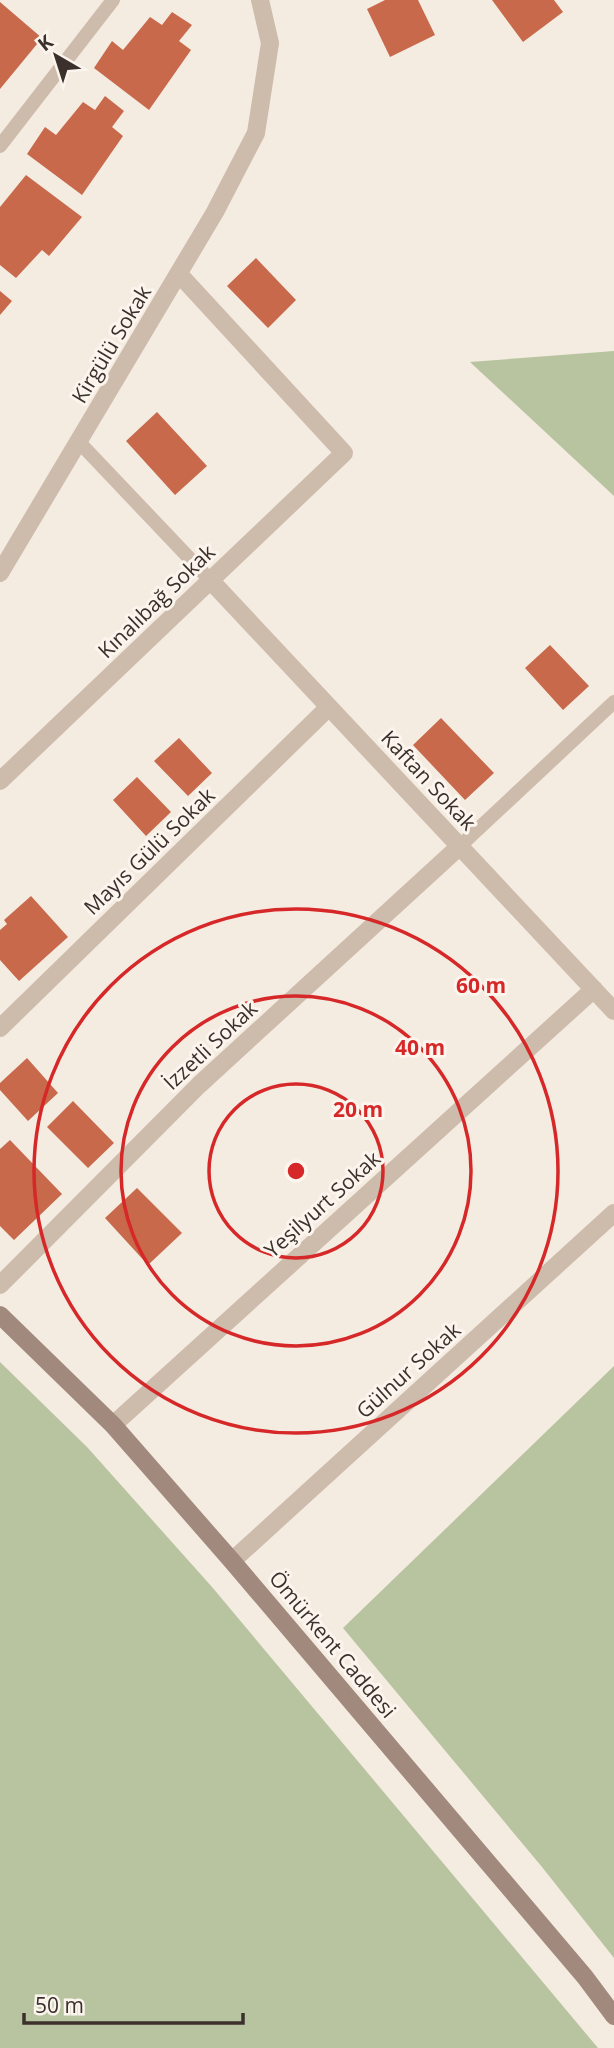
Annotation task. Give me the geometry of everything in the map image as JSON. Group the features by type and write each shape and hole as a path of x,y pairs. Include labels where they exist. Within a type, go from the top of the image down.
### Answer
{"street":[{"name":"Kirgülü Sokak","path":"0,573 179,274 256,134 270,43 260,0"},
{"name":"Kınalıbağ Sokak","path":"0,781 344,453 179,274"},
{"name":"Kaftan Sokak","path":"211,581 614,1011"},
{"name":"Mayıs Gülü Sokak","path":"0,1028 330,707"},
{"name":"İzzetli Sokak","path":"0,1285 199,1085 460,846"},
{"name":"Yeşilyurt Sokak","path":"113,1425 594,989"},
{"name":"Gülnur Sokak","path":"232,1561 614,1213"},
{"name":"Ömürkent Caddesi","path":"0,1315 113,1425 585,1977 614,2016"}],"lane":[{"path":"0,146 113,0"},
{"path":"0,120 12,130"},
{"path":"79,442 211,581"},
{"path":"460,846 614,702"}],"green space":[{"path":"614,351 614,496 470,362"},
{"path":"0,1362 87,1447 212,1587 598,2048 0,2048"},
{"path":"614,1366 614,1958 542,1867 343,1628"}],"building":[{"path":"385,0 418,0 435,35 390,57 367,9"},
{"path":"492,0 554,0 563,12 523,42"},
{"path":"0,2 42,38 0,89"},
{"path":"172,12 192,25 179,41 191,50 149,110 94,68 112,41 123,50 150,17 162,25"},
{"path":"105,96 124,111 112,127 123,136 82,195 27,154 45,127 56,135 83,102 95,110"},
{"path":"26,175 82,217 49,256 42,250 16,278 0,265 0,207"},
{"path":"256,258 296,300 268,328 227,286"},
{"path":"0,291 12,301 0,315"},
{"path":"157,412 207,466 175,495 126,441"},
{"path":"550,645 589,686 563,710 525,668"},
{"path":"441,718 494,773 465,800 413,745"},
{"path":"179,738 212,773 188,796 154,761"},
{"path":"137,777 171,812 146,836 113,800"},
{"path":"31,896 68,937 19,981 0,960 0,930 7,924 4,920"},
{"path":"27,1058 58,1093 28,1121 0,1090 0,1083"},
{"path":"73,1101 114,1143 88,1168 47,1127"},
{"path":"10,1140 62,1194 14,1240 0,1226 0,1149"},
{"path":"137,1188 182,1233 148,1265 105,1218"}]}
